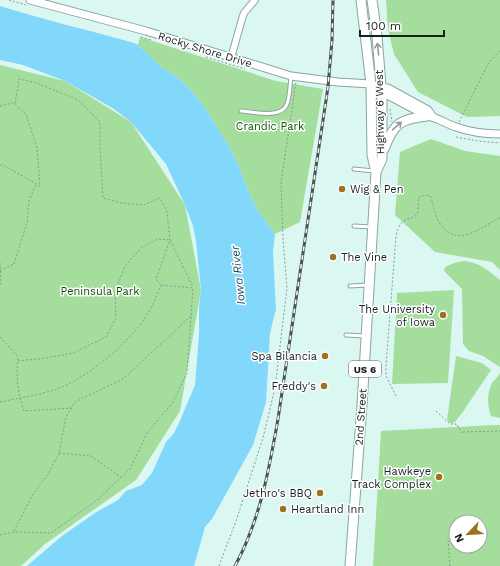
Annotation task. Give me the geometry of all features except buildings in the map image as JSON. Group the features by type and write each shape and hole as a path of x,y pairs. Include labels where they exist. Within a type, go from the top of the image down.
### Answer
{"main road":[{"name":"Highway 6 West","path":"361,0 371,84 372,155 376,172"},
{"name":"Highway 6 West","path":"372,0 377,36 381,88 382,159 376,172"},
{"path":"382,154 391,132 396,126 408,119 430,117"},
{"name":"2nd Street","path":"350,566 367,336 376,172"}],"street":[{"path":"231,58 244,13 255,0"},
{"name":"Rocky Shore Drive","path":"29,3 146,31 231,58 293,80 371,84 381,88 389,96 430,117 456,128 482,133 500,134"}],"lane":[{"path":"241,111 274,114 280,113 286,108 288,103 293,80"},
{"path":"354,169 376,172"},
{"path":"354,226 373,227"},
{"path":"350,286 370,285"},
{"path":"346,336 367,336"}],"path":[{"path":"9,0 29,3"},
{"path":"140,36 153,40"},
{"path":"456,128 488,64 500,51"},
{"path":"206,57 246,69"},
{"path":"0,534 13,532 51,533 97,500 130,469 147,434 173,402 187,373 193,288 170,240 167,212 160,198 144,204 121,203 103,198 100,122 78,100 20,79 16,105"},
{"path":"219,566 236,521 263,438 276,381 287,288 281,183 293,80"},
{"path":"0,106 13,103 26,114 37,148 40,186 3,165 0,165"},
{"path":"390,107 392,122"},
{"path":"456,137 500,143"},
{"path":"0,271 14,264 27,223 29,201 36,184"},
{"path":"396,396 386,376 386,365 396,236 400,225 403,220 416,216 419,197 425,195 430,196 438,221 448,232 454,235 468,236 500,218"},
{"path":"18,361 72,353 106,337 116,318 116,292 125,266 142,247 158,239 170,240"},
{"path":"170,240 156,279 161,285 193,288"},
{"path":"0,263 0,285"},
{"path":"0,402 58,388 81,377 100,364 138,327 151,308 161,285"},
{"path":"13,532 33,494 48,474 59,453 66,417 75,402 123,379 191,315"},
{"path":"0,337 18,357 16,376 19,398 24,411 72,408"},
{"path":"436,411 450,424 456,424 462,433 500,431"},
{"path":"59,453 91,456 121,477"},
{"path":"449,554 450,566"}],"green space":[{"path":"386,0 500,0 500,116 467,117 418,92 394,54 388,29"},
{"name":"Crandic Park","path":"140,37 276,81 323,89 300,222 275,234 258,211 229,146 201,102 177,77 160,66 138,45"},
{"name":"Peninsula Park","path":"0,65 65,81 131,122 185,205 201,290 180,411 136,480 45,544 21,566 0,566"},
{"path":"431,139 465,151 500,156 500,270 492,262 435,252 395,215 400,152"},
{"path":"464,261 479,265 500,280 500,367 483,356 469,351 463,344 462,289 444,271 445,267"},
{"path":"454,290 448,383 392,384 397,293"},
{"path":"456,356 482,363 491,370 462,413 454,423 450,423 447,420"},
{"path":"500,373 500,418 491,416 488,400 492,383"},
{"name":"Hawkeye Track Complex","path":"500,425 500,566 373,566 381,431"}],"water":[{"name":"Iowa River","path":"0,6 134,43 160,66 177,77 201,102 229,146 258,211 275,234 273,252 276,309 270,333 266,402 253,445 212,519 205,527 194,566 27,566 62,536 95,513 118,500 126,491 142,485 152,473 166,442 174,433 179,423 195,385 201,290 193,226 166,164 131,122 114,109 65,81 23,65 0,60"}],"railway":[{"path":"235,566 244,549 257,513 267,476 278,419 328,87 332,40 333,0"}],"place":[{"name":"Wig & Pen","path":"342,189"},
{"name":"The Vine","path":"333,257"},
{"name":"The University of Iowa","path":"443,315"},
{"name":"Spa Bilancia","path":"325,356"},
{"name":"Freddy's","path":"324,386"},
{"name":"Hawkeye Track Complex","path":"439,477"},
{"name":"Jethro's BBQ","path":"320,493"},
{"name":"Heartland Inn","path":"283,509"}]}
